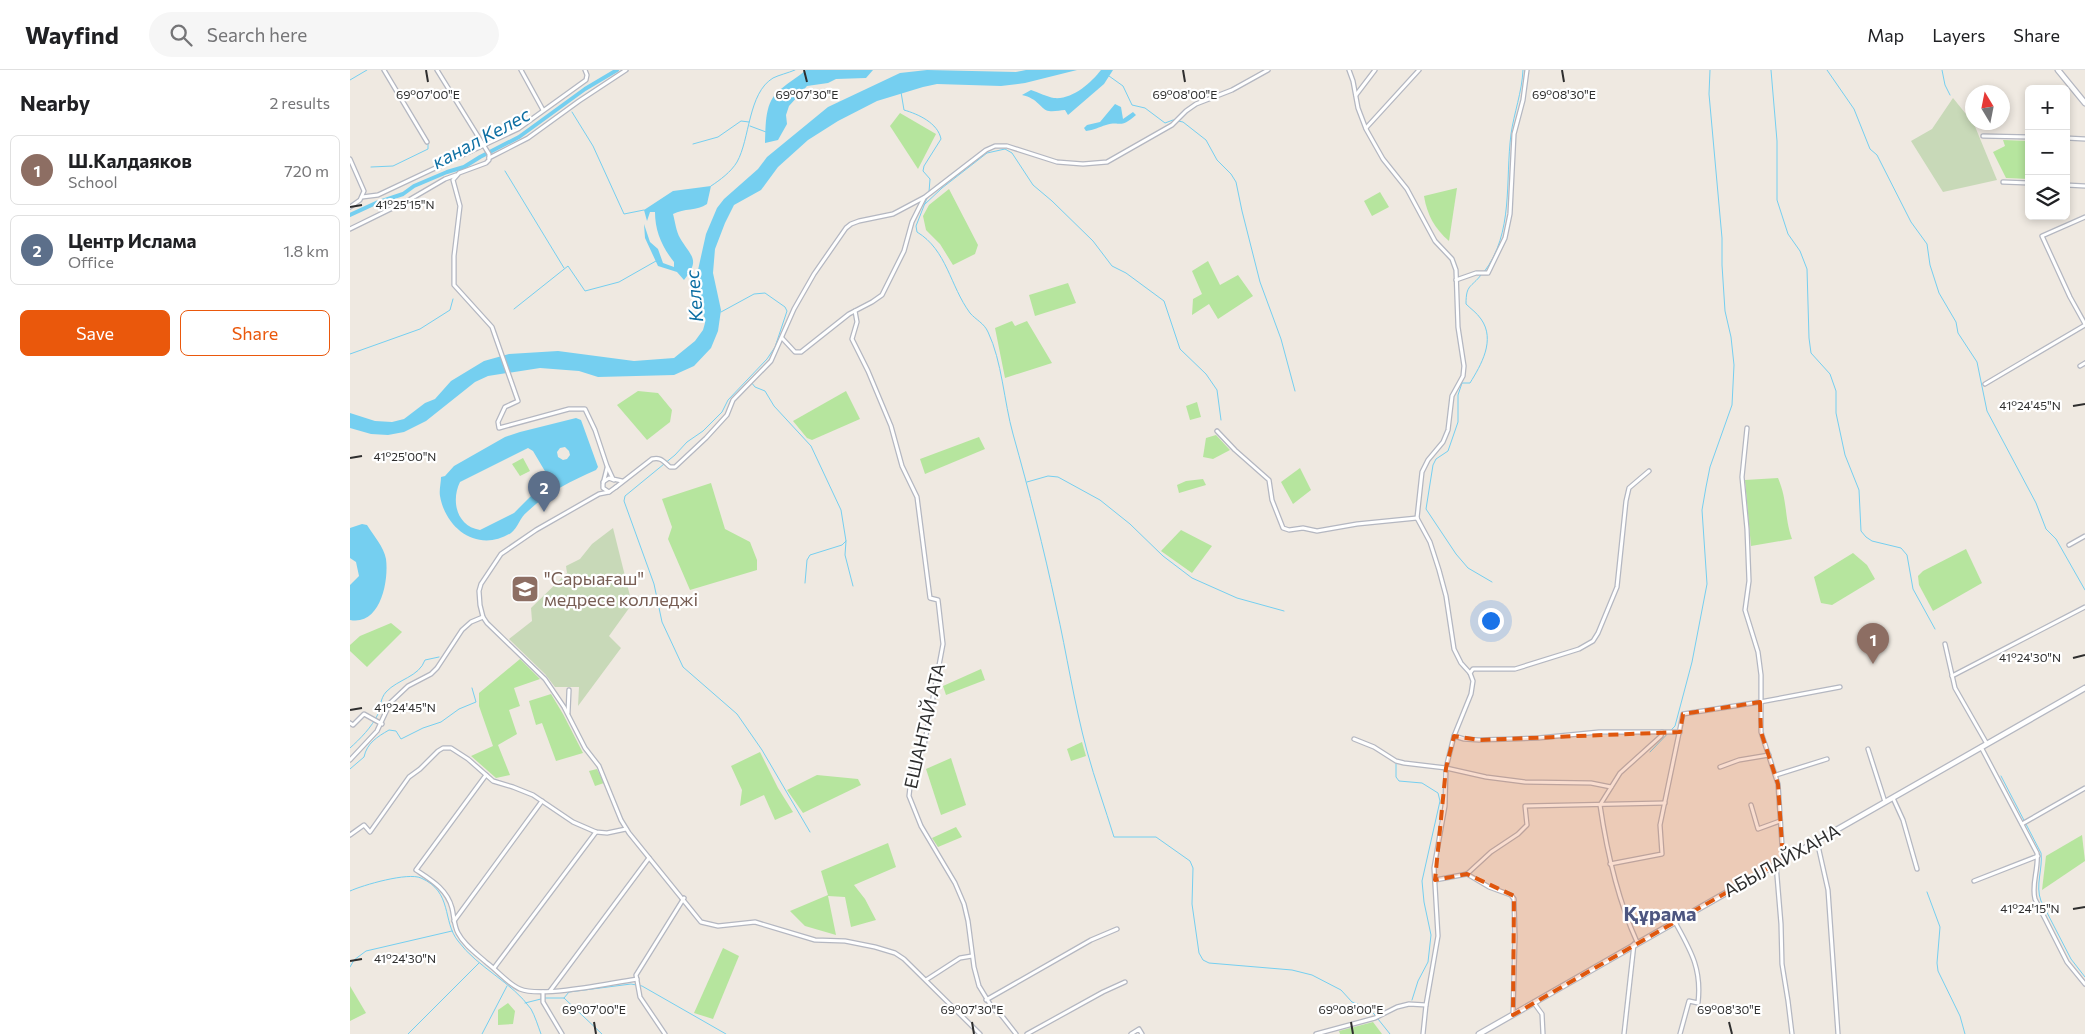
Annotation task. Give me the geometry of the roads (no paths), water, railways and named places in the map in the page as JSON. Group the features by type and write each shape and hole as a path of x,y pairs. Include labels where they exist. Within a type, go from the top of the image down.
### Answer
{"main road":[{"path":"2058,70 2085,103"},
{"name":"АБЫЛАЙХАНА","path":"1479,1034 2085,688"}],"street":[{"path":"384,70 427,142"},
{"path":"437,70 489,156"},
{"path":"521,70 543,110"},
{"path":"350,207 362,197 378,194 485,147 523,126 586,80 585,70"},
{"path":"350,229 409,200 445,179 483,165 489,156 528,138 578,101 626,70"},
{"path":"980,1034 904,959 895,954 875,947 845,941 815,940 755,922 718,926 702,922 626,829 599,766 586,748 568,714 545,679 483,616 479,591 492,566 501,554 536,530 599,494 609,492 652,459 658,458 670,467 675,466 706,438 727,415 733,400 771,361 794,309 814,274 846,228 859,221 893,214 925,197 986,150 995,146 1007,146 1057,162 1084,164 1107,162 1172,124 1196,104 1232,90 1268,70"},
{"path":"1349,70 1358,108 1366,129 1383,159 1407,188 1436,240 1452,259 1456,280 1458,327 1464,371 1452,396 1448,430 1443,442 1428,460 1422,472 1417,518 1430,542 1439,570 1446,596 1454,649 1470,673 1473,682 1471,694 1454,736 1446,768 1445,806 1434,868 1438,936 1423,1034"},
{"path":"1356,95 1375,70"},
{"path":"1366,129 1418,70"},
{"path":"1456,280 1476,273 1488,273 1505,238 1510,214 1514,134 1523,100 1527,70"},
{"path":"1983,136 2025,137"},
{"path":"2070,138 2085,139"},
{"path":"350,159 363,189 362,197"},
{"path":"456,175 453,181 460,209 454,256 454,282 458,291 486,319 500,346 518,401 505,407 498,422 500,428 569,410 585,409 595,430 616,487"},
{"path":"2003,182 2025,183"},
{"path":"2070,185 2085,186"},
{"path":"782,338 795,352 801,352 849,314 882,295 904,251 912,222 925,197"},
{"path":"1985,384 2085,324 2070,297 2042,236 2085,217"},
{"name":"ЕШАНТАЙ АТА","path":"855,311 857,322 852,333 852,339 891,426 902,466 917,497 930,598 938,600 943,632 942,652 924,746 911,778 909,796 921,826 955,883 964,904 976,976 986,1000 1016,1034"},
{"path":"2080,366 2085,363"},
{"path":"1747,428 1742,478 1747,529 1749,581 1745,610 1758,652 1761,732 1776,775 1783,860"},
{"path":"1218,431 1235,450 1269,480 1272,500 1283,528 1289,530 1303,528 1317,531 1357,524 1417,518"},
{"path":"599,494 607,466"},
{"path":"1470,673 1473,669 1515,669 1527,666 1578,649 1593,641 1617,587 1629,488 1649,472"},
{"path":"603,483 607,479 622,481"},
{"path":"603,483 604,488 609,492"},
{"path":"2069,545 2085,536"},
{"path":"1952,676 2085,607"},
{"path":"350,760 382,724 390,704 408,686 431,674 462,630 471,622 483,616"},
{"path":"1946,644 1955,688 1988,744"},
{"path":"1610,864 1662,854 1660,825 1683,714 1840,687"},
{"path":"568,714 569,690"},
{"path":"350,723 353,725 364,714 382,724"},
{"path":"1454,736 1479,740 1538,738 1599,732 1680,732"},
{"path":"1624,1034 1636,943 1623,910 1610,864 1600,805 1620,773 1661,736 1662,732"},
{"path":"1354,739 1374,747 1396,760 1486,777 1525,782 1590,783 1611,787"},
{"path":"1981,747 2032,841 2038,856 2033,891 2034,899 2067,962 2085,984"},
{"path":"350,835 364,825 370,832 409,777 443,748 451,748 493,781 513,786 596,832 607,833 626,829"},
{"path":"1868,749 1885,802"},
{"path":"1720,767 1738,760 1769,755"},
{"path":"1776,775 1827,759"},
{"path":"486,775 416,870 438,884 446,895 451,905 459,936 520,989 550,992 637,979"},
{"path":"2022,824 2085,788"},
{"path":"1893,798 1903,820 1917,869"},
{"path":"454,921 542,801"},
{"path":"1435,880 1467,874 1492,852 1518,834 1526,825 1525,806 1665,803"},
{"path":"1752,805 1758,829 1780,821"},
{"path":"494,968 596,832"},
{"path":"1817,841 1828,890 1838,1034"},
{"path":"1974,881 2038,856"},
{"path":"550,992 649,858"},
{"path":"1776,863 1782,964 1792,1034"},
{"path":"1467,874 1489,887 1511,895 1514,899 1513,1015"},
{"path":"665,1034 640,997 636,975 684,898"},
{"path":"1675,922 1698,969 1700,986 1698,1003 1689,1001 1680,1034"},
{"path":"986,1000 1091,940 1117,929"},
{"path":"926,980 960,958 972,956"},
{"path":"1027,1034 1102,992 1125,982"},
{"path":"543,992 543,1002 562,1034"},
{"path":"1534,1003 1542,1014 1543,1034"},
{"path":"1316,1034 1375,1018 1397,1007 1408,1004 1426,1005"},
{"path":"1131,1034 1139,1029 1142,1034"}],"water":[{"path":"806,70 873,70 866,78 836,79 828,83 807,86 789,106 786,115 787,124 778,140 765,143 766,121 771,100 775,94"},
{"name":"Келес","path":"927,70 1016,72 1026,70 1077,70 1025,83 1001,86 937,84 923,87 877,101 838,121 808,140 778,167 761,190 734,205 715,249 713,273 721,310 718,331 711,348 694,366 674,375 598,377 579,371 540,368 488,376 475,382 426,421 404,432 388,435 371,434 350,428 350,413 375,421 392,422 404,419 425,403 435,399 451,381 484,361 509,354 558,351 634,361 674,358 695,341 703,330 705,323 703,312 698,298 692,292 691,285 698,270 706,234 717,208 724,199 758,169 767,157 828,107 900,73"},
{"path":"1101,70 1113,70 1104,84 1068,115 1065,110 1046,110 1032,99 1022,95 1031,90 1054,98 1068,96 1080,90"},
{"path":"1115,104 1121,107 1123,119 1133,112 1136,115 1123,123 1111,124 1086,131 1084,128 1087,125 1100,122"},
{"path":"711,186 707,204 699,208 673,214 679,235 691,254 693,262 684,280 677,272 658,266 645,238 644,224 650,242 658,249 663,263 674,267 674,262 660,238 656,226 655,212 650,212 647,221 644,210 673,191"},
{"path":"576,418 581,420 598,467 596,470 551,493 535,505 525,514 511,533 499,539 487,540 476,539 466,535 449,519 443,508 440,494 441,477 445,476 454,466 505,437","holes":["565,447 570,455 567,459 563,460 558,457 557,452 560,448","528,448 533,451 549,478 514,513 480,530 472,528 465,523 456,504 457,489 460,482"]},
{"path":"362,524 367,525 383,550 387,568 386,579 380,600 369,616 360,620 350,620 350,585 359,576 356,562 350,558 350,528"}],"waterway":[{"path":"350,80 367,70"},
{"name":"канал Келес","path":"350,215 376,203 403,194 414,186 447,172 464,167 519,137 585,89 617,70"},
{"path":"711,186 735,166 745,141 754,105 765,85 773,78 795,70"},
{"path":"1484,272 1494,257 1504,224 1511,134 1523,70"},
{"path":"1650,752 1675,726 1692,662 1707,584 1702,510 1710,467 1732,405 1734,365 1731,337 1725,311 1722,238 1709,94 1710,70"},
{"path":"1771,70 1777,141 1777,200 1788,234 1800,251 1807,269 1811,353 1830,374 1836,391 1836,413 1845,455 1859,490 1861,531 1872,541 1901,548 1907,555 1913,589 1935,629"},
{"path":"1827,70 1854,109 1870,149 1877,155 1911,222 1927,244 1930,265 1939,293 1956,322 1958,333 1977,362 1987,411 2036,503 2046,529 2056,539 2085,590"},
{"path":"1942,70 1945,85 1950,95"},
{"path":"1109,76 1123,86 1132,105 1145,108 1165,123 1173,120 1183,122 1206,140 1217,160 1236,182 1260,282 1281,339 1295,391"},
{"path":"901,92 904,110 927,120 936,128 941,139 924,166 923,171 930,179 929,192"},
{"path":"572,112 593,146 624,214 644,210"},
{"path":"693,144 718,137 741,121 749,122"},
{"path":"750,126 766,132"},
{"path":"371,167 393,166 428,149 428,141"},
{"path":"924,205 942,188 987,153 1005,149 1012,153 1033,185 1093,241 1112,266 1126,273 1164,301 1180,349 1206,374 1217,390 1221,420"},
{"path":"505,171 564,268"},
{"path":"927,198 916,226 917,232 935,248 942,258 963,303 986,329 997,356 1010,422 1036,520 1060,624 1082,733 1114,837 1156,837 1190,861 1193,868 1192,904 1199,953 1203,960 1209,963 1292,970 1312,975 1341,990 1352,1002 1368,1008 1376,1016"},
{"path":"514,309 568,266 585,291 619,282 656,261"},
{"path":"1481,275 1468,289 1466,304 1479,317 1485,327 1487,344 1482,360 1470,383 1462,383 1458,395 1458,422 1448,451 1436,459 1433,465 1426,509 1456,554 1468,568 1492,582"},
{"path":"721,312 754,294 765,293 785,307 787,311 775,347 767,359 728,400 722,412 703,431 687,442 675,455 625,496 624,501 654,584 662,622 683,667 737,714 762,750 810,832"},
{"path":"350,354 420,329 450,310 453,299"},
{"path":"751,382 755,387 765,391 774,406 811,446 841,510 846,541 842,545 810,555 807,560 805,583"},
{"path":"1027,482 1048,476 1058,477 1100,500 1130,524 1163,556 1192,578 1237,598 1284,611"},
{"path":"846,541 845,555 853,586"},
{"path":"350,748 372,724 386,692 418,670 425,660 439,657"},
{"path":"350,769 364,757 367,748 373,741 389,730 396,731 401,739 423,728 441,722 459,709 476,702 472,688"},
{"path":"1396,764 1396,777 1399,781 1422,783 1438,793 1440,801 1422,881 1431,935 1428,962 1418,981 1412,1000"},
{"path":"2001,776 2041,853 2039,883 2041,901 2071,959 2085,977"},
{"path":"350,891 375,883 406,877 421,878 431,884 443,899 450,925 458,941 466,951 523,999 531,1009 541,1034"},
{"path":"1927,892 1940,927 1938,971 1960,1016 1965,1034"},
{"path":"350,967 354,960 366,951 452,931"},
{"path":"408,1034 479,963"},
{"path":"564,998 569,992 631,984 642,986 726,1034"},
{"path":"482,1034 507,986"},
{"path":"545,998 564,998 602,1034"},
{"path":"525,1003 541,999"},
{"path":"1378,1019 1390,1034"}],"place":[{"name":"Центр Ислама","path":"544,512"},
{"name":"\"Сарыағаш\" медресе колледжі","path":"525,589"},
{"name":"Ш.Калдаяков","path":"1873,664"}],"district":[{"name":"Құрама","path":"1660,914"}]}
